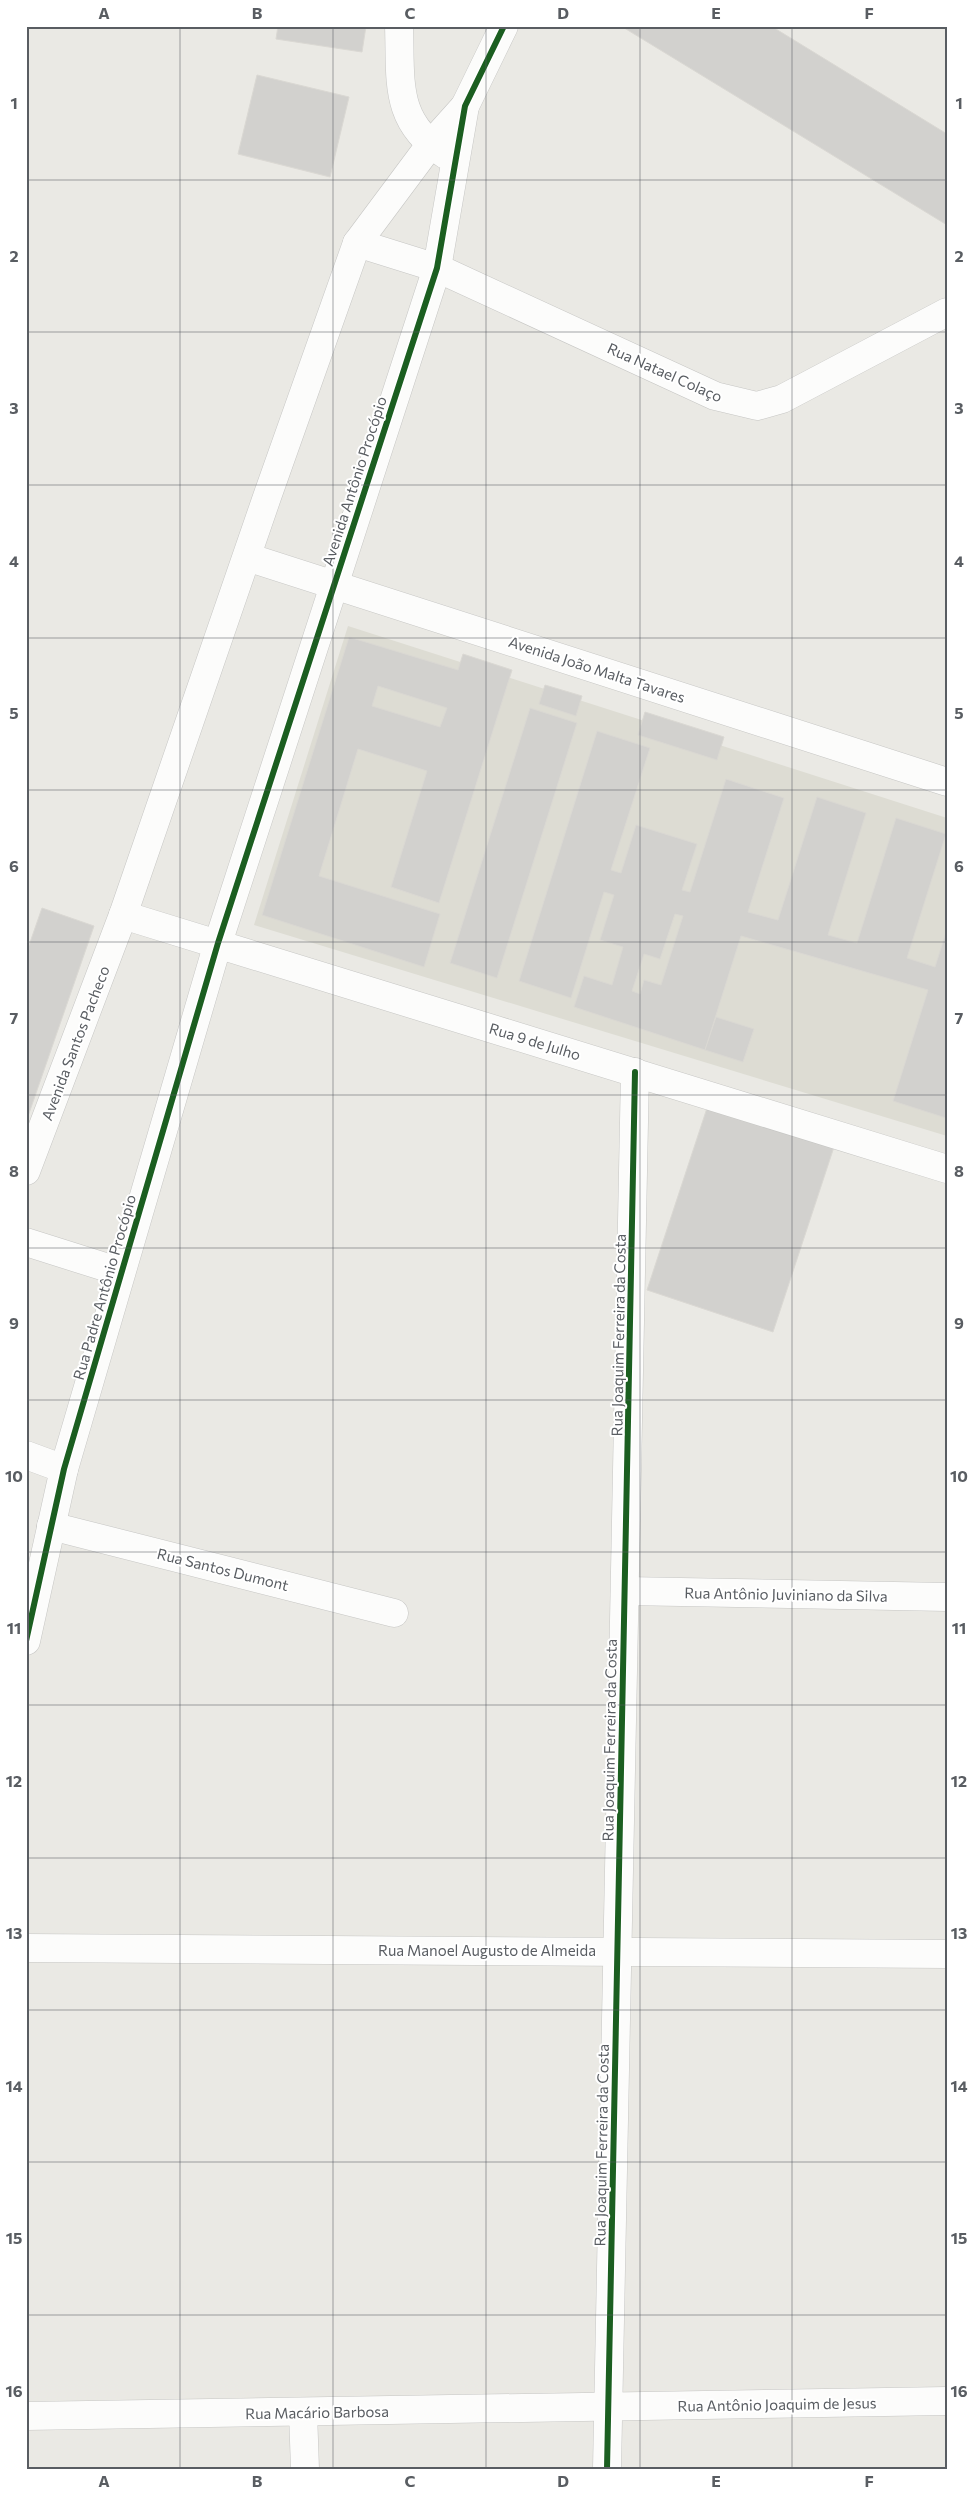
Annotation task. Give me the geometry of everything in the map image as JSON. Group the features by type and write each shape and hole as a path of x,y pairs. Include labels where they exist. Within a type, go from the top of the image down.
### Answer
{"street":[{"path":"399,26 401,92 408,118 430,145 455,160"},
{"name":"Avenida Antônio Procópio","path":"218,943 437,268 465,106 504,26"},
{"name":"Avenida Antônio Procópio","path":"123,915 358,243 430,145 465,106"},
{"name":"Rua Natael Colaço","path":"358,243 437,268 715,396 757,406 782,400 947,312"},
{"name":"Avenida João Malta Tavares","path":"247,556 947,782"},
{"name":"Rua 9 de Julho","path":"123,915 947,1168"},
{"name":"Avenida Santos Pacheco","path":"26,1171 123,915"},
{"name":"Rua Padre Antônio Procópio","path":"26,1641 64,1469 218,943"},
{"name":"Rua Joaquim Ferreira da Costa","path":"607,2469 635,1072"},
{"path":"26,1242 122,1272"},
{"path":"26,1455 64,1469"},
{"name":"Rua Santos Dumont","path":"52,1526 394,1613"},
{"name":"Rua Antônio Juviniano da Silva","path":"625,1592 947,1597"},
{"name":"Rua Manoel Augusto de Almeida","path":"26,1948 947,1954"},
{"name":"Rua Antônio Joaquim de Jesus","path":"608,2408 947,2401"},
{"name":"Rua Macário Barbosa","path":"26,2416 608,2408"},
{"path":"303,2412 305,2469"}],"shaded area":[{"path":"348,626 947,818 947,1136 254,925"}],"building":[{"path":"278,26 366,26 362,52 276,39"},
{"path":"621,26 771,26 947,134 947,225"},
{"path":"257,75 349,97 330,177 238,154"},
{"path":"349,637 458,670 463,654 512,670 439,903 391,887 427,771 358,749 319,876 440,914 424,967 262,915","holes":["378,686 447,708 440,727 372,706"]},
{"path":"545,685 582,696 576,716 539,704"},
{"path":"530,708 577,723 497,978 450,963"},
{"path":"645,712 724,737 717,760 638,735"},
{"path":"597,731 650,748 611,870 621,873 636,825 697,844 682,890 690,892 726,779 784,798 748,912 778,920 817,797 866,813 828,935 857,943 896,818 946,834 907,958 935,967 947,929 946,1118 893,1101 928,990 741,936 705,1050 574,1007 584,976 612,985 623,947 600,940 614,895 604,892 571,998 519,981","holes":["675,914 683,916 661,985 644,980 640,994 632,991 644,954 660,959"]},
{"path":"42,908 94,926 26,1122 26,954"},
{"path":"716,1017 754,1029 743,1062 705,1050"},
{"path":"708,1105 834,1147 773,1332 647,1290"}],"cycle path":[{"path":"26,1641 64,1469 218,943 437,268 465,106 504,26"},
{"path":"607,2469 635,1072"}]}
